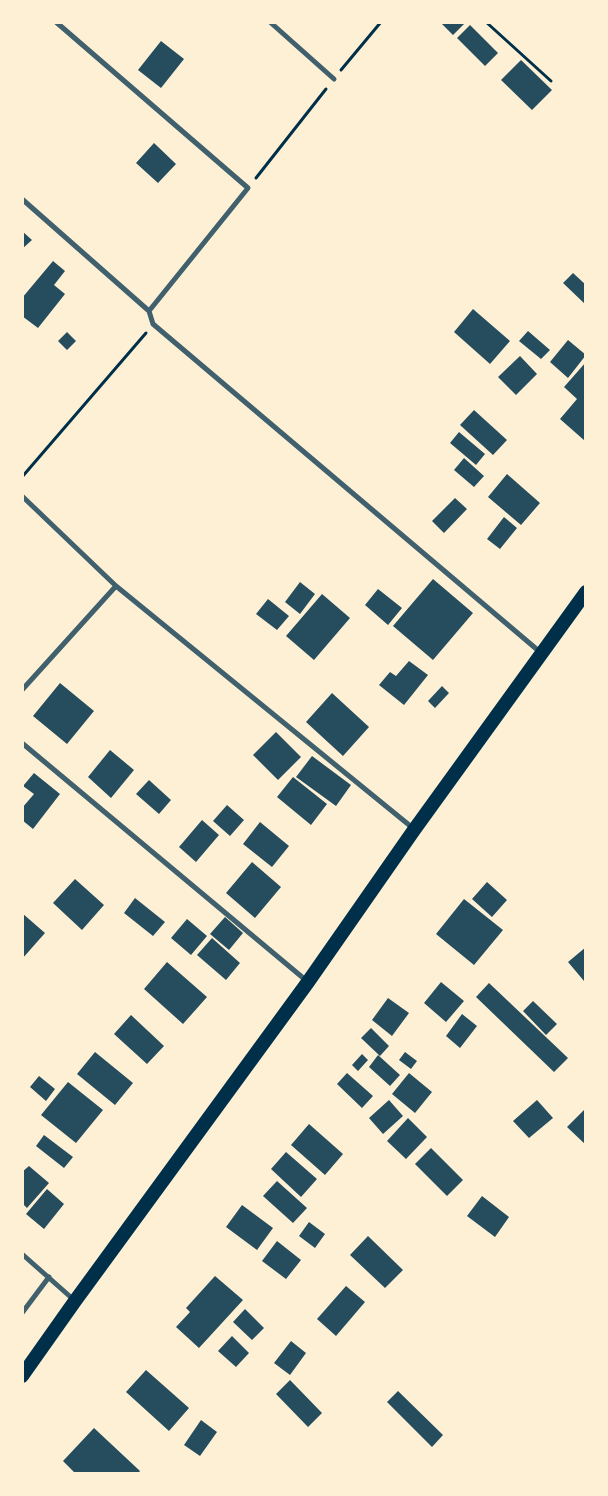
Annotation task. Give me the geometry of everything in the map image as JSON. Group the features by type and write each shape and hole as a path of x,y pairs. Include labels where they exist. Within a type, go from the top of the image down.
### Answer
{"highway":[{"path":"22,1376 308,982 414,830 586,592"}],"street":[{"path":"56,22 248,188 148,310"},
{"path":"270,22 334,79"},
{"path":"22,199 148,310 153,324 542,653"},
{"path":"22,496 116,586 414,830"},
{"path":"23,690 116,586"},
{"path":"22,743 308,982"},
{"path":"22,1254 75,1301"},
{"path":"22,1314 49,1278"}],"path":[{"path":"248,188 381,22"},
{"path":"486,22 551,81"},
{"path":"22,477 153,324"}],"building":[{"path":"440,22 466,22 453,35"},
{"path":"470,25 498,53 485,66 457,38"},
{"path":"161,41 184,59 161,88 138,70"},
{"path":"521,60 552,90 532,110 501,80"},
{"path":"154,143 176,164 158,183 136,163"},
{"path":"22,231 32,240 22,249"},
{"path":"53,261 65,271 54,285 65,294 38,328 22,316 22,298"},
{"path":"573,273 586,285 586,305 563,283"},
{"path":"473,309 510,341 490,364 454,332"},
{"path":"528,331 550,350 541,359 519,341"},
{"path":"67,332 76,341 67,350 58,341"},
{"path":"568,340 586,355 568,378 550,362"},
{"path":"520,356 537,374 516,395 498,377"},
{"path":"586,362 585,441 560,419 577,399 564,387"},
{"path":"474,410 507,440 493,455 460,425"},
{"path":"459,432 485,454 476,465 450,443"},
{"path":"464,458 484,476 474,487 454,470"},
{"path":"507,474 540,503 521,525 488,497"},
{"path":"455,498 467,509 444,533 432,521"},
{"path":"504,517 517,528 500,549 487,539"},
{"path":"433,579 473,613 433,660 393,626"},
{"path":"300,582 315,594 300,614 285,602"},
{"path":"378,589 402,608 388,625 365,605"},
{"path":"322,594 350,618 314,660 286,636"},
{"path":"268,599 289,616 277,630 256,614"},
{"path":"409,661 428,675 404,705 379,685 390,672 396,676"},
{"path":"60,683 94,711 67,744 33,716"},
{"path":"442,686 449,693 435,708 428,701"},
{"path":"332,693 369,727 343,756 306,722"},
{"path":"276,732 301,757 278,780 253,755"},
{"path":"110,750 134,770 111,798 88,777"},
{"path":"312,756 351,785 336,806 296,777"},
{"path":"34,773 60,794 33,829 22,820 22,808 34,794 23,786"},
{"path":"293,777 327,804 311,825 277,797"},
{"path":"149,780 171,800 159,814 136,794"},
{"path":"227,805 244,820 230,836 213,821"},
{"path":"202,820 219,835 196,862 179,847"},
{"path":"260,822 289,846 272,867 243,844"},
{"path":"252,862 281,887 255,918 226,893"},
{"path":"75,879 104,905 82,930 53,903"},
{"path":"487,882 507,900 492,917 472,899"},
{"path":"135,898 165,922 153,936 124,913"},
{"path":"464,899 503,930 474,965 436,934"},
{"path":"22,913 45,933 22,959"},
{"path":"225,917 243,933 229,950 210,934"},
{"path":"187,919 207,936 191,955 171,938"},
{"path":"212,938 240,963 226,980 197,955"},
{"path":"586,947 586,980 584,981 568,962"},
{"path":"167,962 207,997 183,1024 144,989"},
{"path":"441,982 464,1001 446,1022 424,1003"},
{"path":"489,983 568,1058 554,1072 476,997"},
{"path":"388,998 409,1013 392,1036 372,1020"},
{"path":"533,1001 557,1024 546,1035 523,1011"},
{"path":"462,1014 477,1026 460,1048 446,1036"},
{"path":"131,1015 164,1046 147,1064 114,1034"},
{"path":"371,1028 389,1046 380,1056 361,1038"},
{"path":"95,1052 133,1083 115,1105 77,1074"},
{"path":"405,1052 417,1061 411,1069 399,1060"},
{"path":"362,1054 368,1060 358,1071 352,1065"},
{"path":"378,1055 400,1075 390,1086 369,1067"},
{"path":"347,1073 373,1096 362,1108 337,1084"},
{"path":"409,1073 432,1092 415,1113 392,1094"},
{"path":"39,1076 55,1089 46,1101 30,1087"},
{"path":"68,1082 103,1110 76,1143 41,1115"},
{"path":"389,1100 403,1116 383,1134 369,1118"},
{"path":"537,1100 553,1118 529,1138 513,1121"},
{"path":"586,1108 586,1145 567,1127"},
{"path":"408,1118 427,1137 406,1159 387,1141"},
{"path":"309,1124 343,1154 325,1175 291,1145"},
{"path":"44,1135 73,1157 64,1168 36,1146"},
{"path":"431,1148 463,1180 447,1196 415,1164"},
{"path":"286,1152 317,1179 301,1197 271,1169"},
{"path":"29,1166 49,1183 27,1208 22,1203 22,1172"},
{"path":"277,1181 307,1208 293,1223 263,1196"},
{"path":"47,1189 64,1204 44,1229 26,1214"},
{"path":"482,1196 509,1217 495,1237 467,1216"},
{"path":"242,1205 273,1228 257,1250 226,1227"},
{"path":"309,1222 325,1234 315,1248 299,1236"},
{"path":"368,1236 403,1270 385,1288 350,1255"},
{"path":"277,1241 301,1260 286,1279 262,1261"},
{"path":"215,1276 243,1300 199,1348 176,1327 190,1312 186,1308"},
{"path":"346,1286 365,1302 336,1336 317,1319"},
{"path":"245,1309 264,1328 252,1340 233,1322"},
{"path":"232,1336 249,1353 236,1367 218,1351"},
{"path":"291,1341 306,1353 290,1375 274,1363"},
{"path":"146,1370 189,1408 169,1431 126,1392"},
{"path":"290,1380 322,1413 308,1427 276,1394"},
{"path":"398,1391 443,1435 432,1447 387,1402"},
{"path":"201,1420 217,1432 200,1456 184,1445"},
{"path":"94,1428 140,1471 138,1474 76,1474 63,1461"}]}
